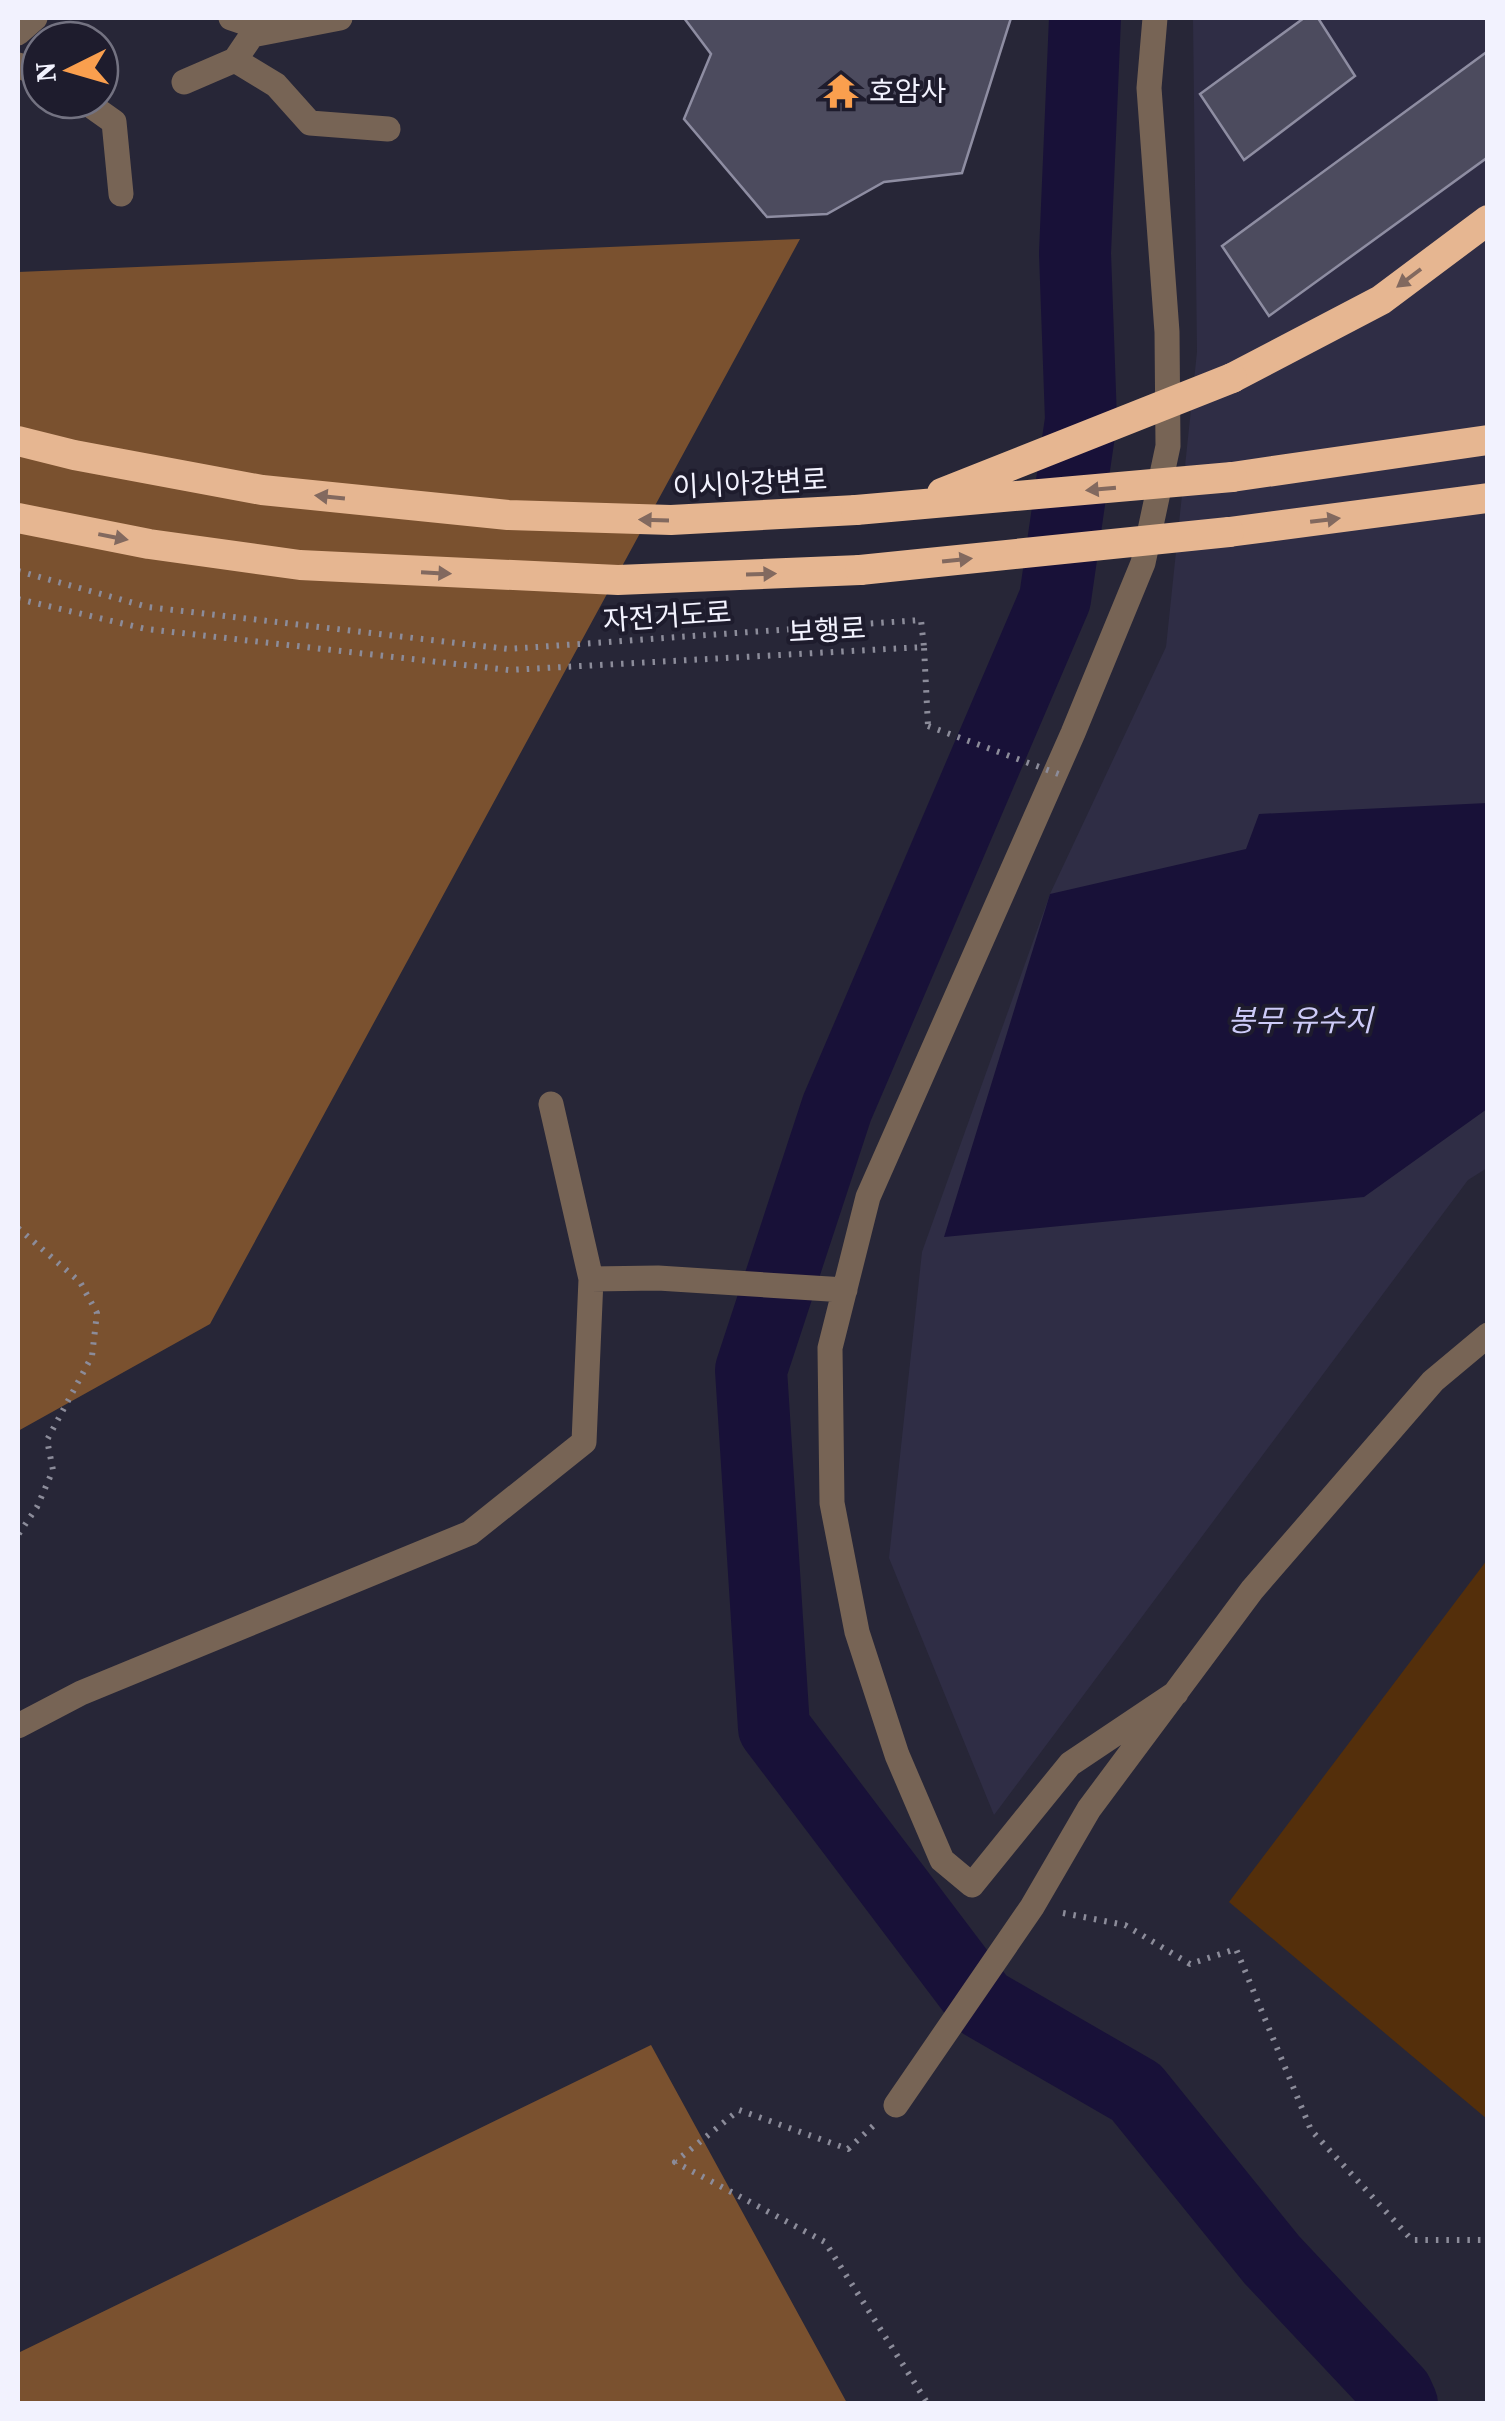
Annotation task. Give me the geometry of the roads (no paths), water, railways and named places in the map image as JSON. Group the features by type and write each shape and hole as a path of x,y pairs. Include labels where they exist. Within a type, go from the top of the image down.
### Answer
{"highway":[{"path":"908,506 1232,378 1381,300 1488,220"},
{"name":"이시아강변로","path":"18,441 262,490 508,515 671,520 908,506 1232,476 1488,440"},
{"path":"18,518 149,544 300,565 618,580 860,570 1228,532 1488,498"}],"street":[{"path":"18,33 35,18"},
{"path":"231,18 270,31"},
{"path":"184,82 235,60 252,35 340,18"},
{"path":"1155,18 1150,88 1167,332 1168,446 1144,563 868,1198 830,1348 832,1503 857,1632 897,1755 942,1860 972,1885 1070,1764 1176,1694"},
{"path":"235,60 276,85 310,123 388,129"},
{"path":"111,120 120,194"},
{"path":"18,1726 98,1686 470,1533 584,1442 591,1278 551,1104"},
{"path":"591,1278 658,1278 845,1290"},
{"path":"896,2105 1032,1907 1089,1810 1252,1590 1420,1396 1488,1335"}],"water":[{"name":"봉무 유수지","path":"1487,803 1487,1109 1364,1197 944,1237 1050,894 1246,849 1259,814"}],"waterway":[{"path":"1085,18 1075,253 1081,420 1055,599 837,1108 751,1370 774,1728 982,2003 1136,2092 1272,2260 1397,2393 1402,2404"}],"place":[{"name":"호암사","path":"841,91"}]}
